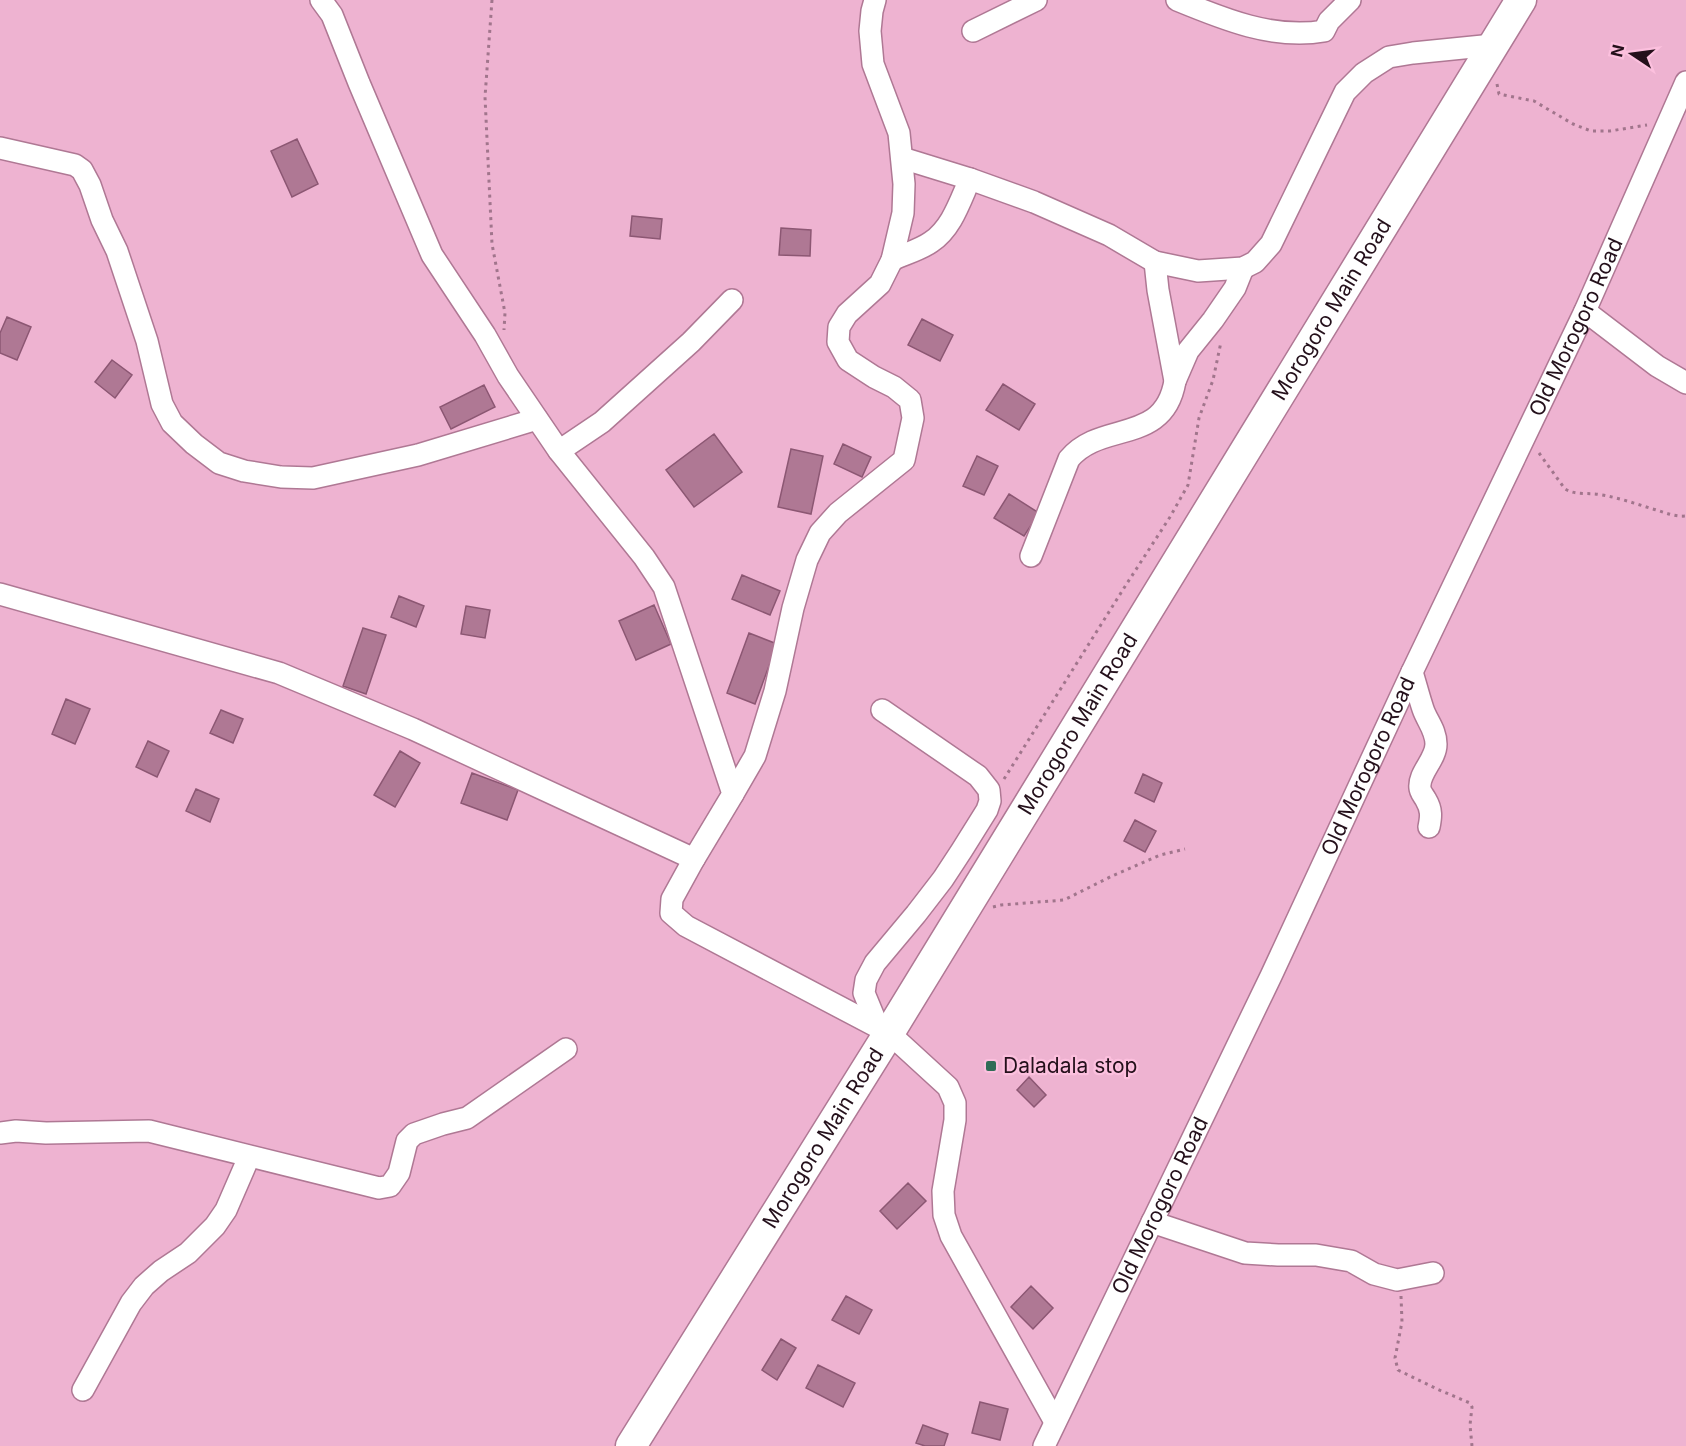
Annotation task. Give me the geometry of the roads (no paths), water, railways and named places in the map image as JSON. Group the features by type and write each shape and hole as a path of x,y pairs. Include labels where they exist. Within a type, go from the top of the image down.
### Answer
{"highway":[{"name":"Morogoro Main Road","path":"631,1446 883,1030 1521,0"}],"street":[{"path":"321,0 332,15 432,255 559,451 644,557 664,587 733,794"},
{"path":"875,0 870,31 873,64 899,133 904,184 903,213 892,260 880,284 847,314 839,327 838,342 848,360 894,387 910,400 913,418 904,460 838,513 820,533 807,560 793,608 775,691 755,756 672,899 671,913 686,926 883,1030 948,1087 955,1103 943,1191 944,1215 951,1236 1055,1422"},
{"path":"973,31 1036,0"},
{"path":"1177,0 1265,31 1313,33 1324,31 1329,21 1350,0"},
{"path":"902,158 1034,202 1109,235 1155,262 1198,271 1242,268 1255,262 1271,243 1345,92 1364,73 1389,57 1494,44"},
{"name":"Old Morogoro Road","path":"1044,1446 1266,987 1412,672 1585,311 1686,82"},
{"path":"0,148 75,165 82,170 117,251 147,341 162,405 172,423 194,444 219,462 244,471 281,477 313,478 418,455 537,419"},
{"path":"892,260 929,243 942,233 955,214 970,179"},
{"path":"1155,262 1175,381"},
{"path":"1031,556 1069,459 1075,451 1085,445 1134,429 1154,419 1166,406 1188,351 1235,288 1242,268"},
{"path":"559,451 602,422 691,342 732,300"},
{"path":"1585,311 1656,366 1686,383"},
{"path":"0,594 279,673 412,729 694,859"},
{"path":"1412,672 1424,711 1433,728 1436,745 1430,764 1420,781 1420,789 1431,814 1429,827"},
{"path":"882,710 978,776 989,790 990,801 987,810 943,879 874,963 866,980 864,993 883,1030"},
{"path":"0,1133 149,1131 379,1188 390,1186 399,1173 407,1141 414,1134 467,1118 566,1049"},
{"path":"82,1390 131,1303 144,1286 161,1271 188,1253 215,1226 226,1210 249,1156"},
{"path":"1152,1222 1245,1253 1278,1256 1316,1255 1351,1262 1374,1274 1397,1280 1433,1273"}],"place":[{"name":"Daladala stop","path":"991,1066"}]}
